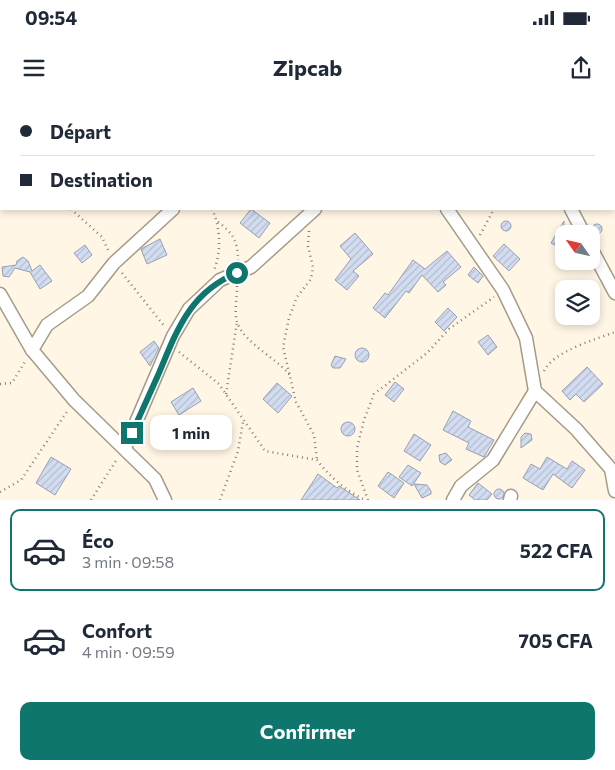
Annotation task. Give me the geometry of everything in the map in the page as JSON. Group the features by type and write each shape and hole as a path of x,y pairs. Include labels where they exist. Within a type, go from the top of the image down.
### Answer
{"street":[{"path":"32,350 47,325 88,296 114,263 172,210"},
{"path":"448,210 503,290 526,338 535,391 576,429 611,469 615,491"},
{"path":"572,210 579,225"},
{"path":"124,448 169,345 189,309 220,280 250,267 313,211"},
{"path":"600,265 615,293"},
{"path":"0,294 32,350 74,400 155,479 165,500"},
{"path":"453,500 461,486 492,460 535,391"}],"path":[{"path":"210,276 215,268 217,254 218,222 212,210"},
{"path":"474,248 493,210"},
{"path":"313,211 308,246 313,268 311,279 297,297 289,318 283,347 296,402 314,435 317,460 327,473 354,494 367,500"},
{"path":"218,222 232,233 238,252 237,322 226,395"},
{"path":"367,500 357,470 358,448 364,420 374,394 427,353 449,328 503,290"},
{"path":"237,322 248,340 279,362 291,376"},
{"path":"535,391 549,362 584,344 615,332"},
{"path":"169,345 219,384 243,422 265,451 317,460"},
{"path":"0,384 12,383 32,350"},
{"path":"0,492 21,480 74,400"},
{"path":"220,500 238,451 243,422"},
{"path":"91,500 124,448"}],"building":[{"path":"250,210 252,210 270,223 259,238 240,223"},
{"path":"504,221 508,221 511,226 510,230 504,231 501,228 501,224"},
{"path":"355,233 373,254 353,271 359,276 347,290 335,280 351,259 340,246"},
{"path":"555,236 555,245 551,243"},
{"path":"160,239 167,255 147,264 141,249"},
{"path":"504,244 520,259 509,271 493,256"},
{"path":"85,245 92,255 82,263 74,253"},
{"path":"447,251 461,267 443,282 446,285 438,292 422,275 409,293 406,291 385,318 373,308 385,293 388,295 413,260 425,269"},
{"path":"23,257 28,261 32,271 40,265 52,281 40,289 30,272 15,268 9,277 3,276 2,267 16,265 17,261"},
{"path":"474,267 483,276 478,283 468,275"},
{"path":"448,308 457,317 444,331 435,322"},
{"path":"488,335 497,347 488,355 478,342"},
{"path":"154,341 159,348 150,366 140,352"},
{"path":"362,348 367,350 369,355 367,360 362,362 357,360 355,355 357,350"},
{"path":"335,356 346,359 340,368 333,368 331,365"},
{"path":"587,367 603,384 584,402 576,394 570,400 562,391"},
{"path":"395,382 404,389 394,402 385,395"},
{"path":"277,383 292,396 278,413 263,399"},
{"path":"193,388 201,401 179,415 171,402"},
{"path":"453,411 471,421 468,427 494,440 484,457 466,449 469,443 443,430"},
{"path":"348,422 353,424 355,429 353,434 348,436 343,434 341,429 343,424"},
{"path":"525,433 531,434 532,440 521,448 521,437"},
{"path":"414,434 431,445 420,461 404,451"},
{"path":"446,453 452,460 445,465 440,462 439,455"},
{"path":"51,457 71,469 55,495 36,483"},
{"path":"547,457 567,469 572,461 585,470 572,488 553,474 543,490 523,478 531,464 540,469"},
{"path":"408,465 421,473 412,486 399,477"},
{"path":"388,472 404,483 394,498 378,486"},
{"path":"318,474 337,488 339,486 360,500 301,500"},
{"path":"478,483 492,494 487,500 475,500 469,495"},
{"path":"414,484 427,485 431,494 422,498"},
{"path":"497,489 501,489 504,494 503,498 497,499 494,496 494,492"}],"route":[{"path":"132,433 173,336 189,309 220,280 237,273"}]}
